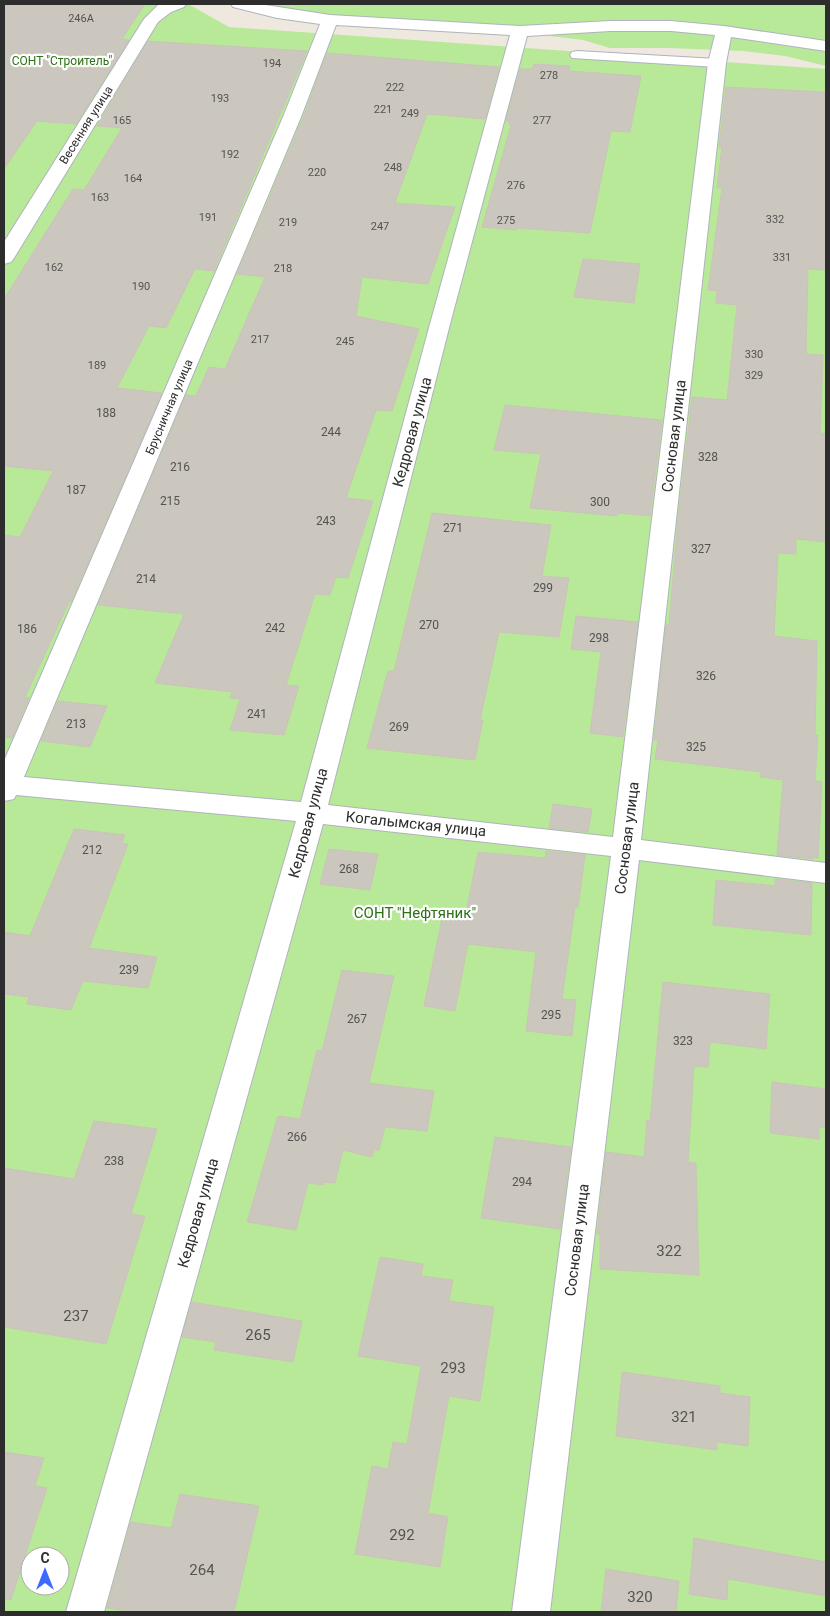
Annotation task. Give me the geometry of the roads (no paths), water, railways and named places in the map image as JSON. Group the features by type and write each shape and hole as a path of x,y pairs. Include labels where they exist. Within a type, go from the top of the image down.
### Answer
{"street":[{"name":"Весенняя улица","path":"4,258 152,19 165,8 178,4"},
{"path":"239,4 277,13 330,20 520,32 639,25 724,31 826,46"},
{"name":"Брусничная улица","path":"5,788 292,117 330,20"},
{"name":"Сосновая улица","path":"531,1612 626,848 717,63 724,31"},
{"name":"Кедровая улица","path":"84,1612 312,812 440,324 520,32"},
{"name":"Когалымская улица","path":"5,788 312,812 826,873"}],"lane":[{"path":"577,55 717,63"}],"park label":[{"name":"СОНТ \"Строитель\"","path":"62,61"},
{"name":"СОНТ \"Нефтяник\"","path":"415,913"}]}
